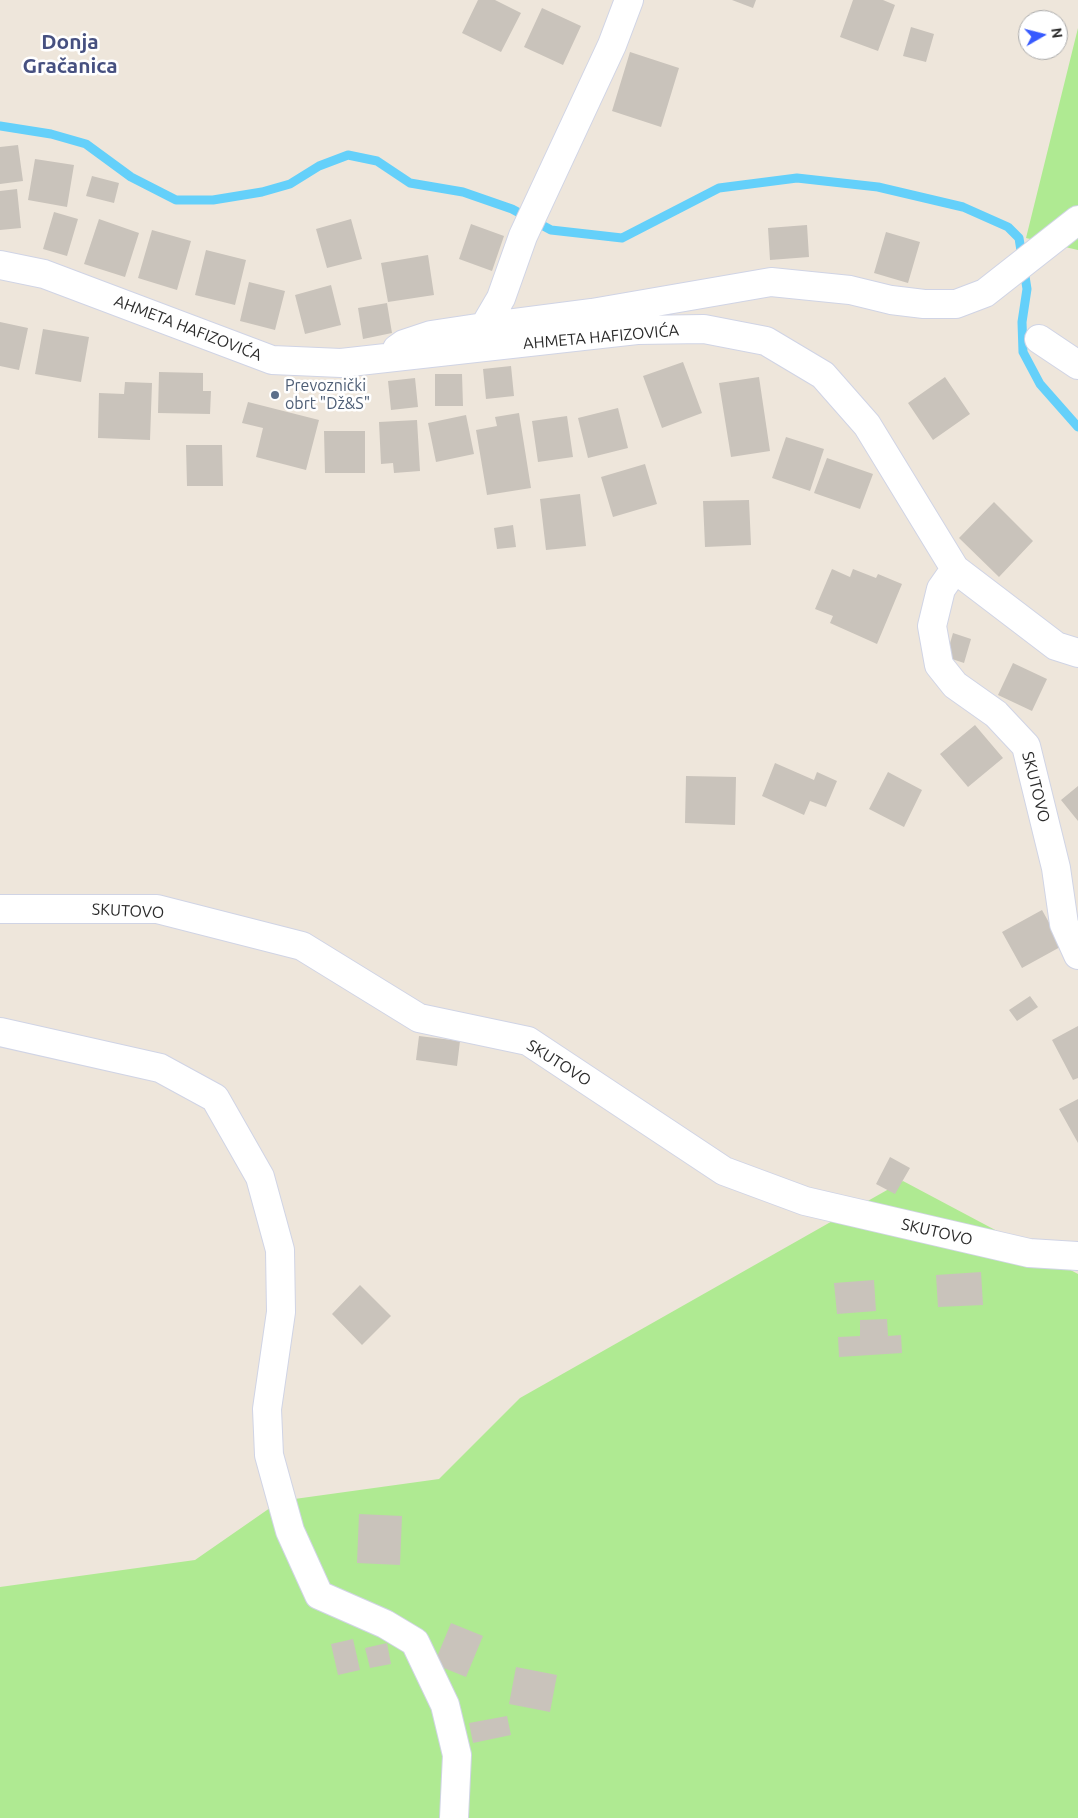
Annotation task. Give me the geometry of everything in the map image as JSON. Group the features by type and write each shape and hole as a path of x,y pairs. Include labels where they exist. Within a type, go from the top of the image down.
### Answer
{"street":[{"path":"484,327 501,298 523,236 612,45 629,0"},
{"name":"AHMETA HAFIZOVIĆA","path":"380,360 404,344 431,335 592,313 771,282 850,290 899,301 924,304 956,304 985,293 1078,220"},
{"name":"AHMETA HAFIZOVIĆA","path":"0,265 44,274 272,360 341,363 380,360 637,330 704,329 766,342 823,375 866,425 955,569 1056,646 1078,653"},
{"path":"1038,339 1078,365"},
{"name":"SKUTOVO","path":"955,569 941,589 932,626 939,665 956,685 996,714 1026,746 1056,868 1064,924 1078,955"},
{"name":"SKUTOVO","path":"0,909 156,909 302,946 419,1018 528,1041 724,1171 805,1201 1029,1253 1078,1256"},
{"path":"0,1032 160,1068 214,1098 228,1122 260,1178 280,1250 281,1312 267,1409 269,1455 290,1531 319,1595 384,1624 416,1642 445,1705 458,1755 454,1818"}],"green space":[{"path":"1078,28 1078,250 1026,238"},
{"path":"903,1181 1078,1274 1078,1818 0,1818 0,1587 195,1560 280,1501 439,1479 520,1398"}],"building":[{"path":"478,0 495,0 521,13 501,52 462,33"},
{"path":"732,0 756,0 753,8"},
{"path":"853,0 883,0 895,5 878,51 840,37"},
{"path":"542,8 581,26 563,65 524,47"},
{"path":"911,27 934,34 926,62 903,56"},
{"path":"630,52 679,68 661,127 612,111"},
{"path":"18,145 23,181 0,184 0,147"},
{"path":"35,159 74,165 67,207 28,200"},
{"path":"92,176 119,183 114,203 86,196"},
{"path":"17,189 21,228 0,230 0,191"},
{"path":"54,212 78,219 67,256 43,249"},
{"path":"99,219 139,233 125,277 84,264"},
{"path":"351,219 362,259 327,268 316,229"},
{"path":"471,224 504,236 492,271 459,259"},
{"path":"807,225 809,257 770,260 768,228"},
{"path":"152,230 191,241 177,290 138,278"},
{"path":"886,232 920,242 908,283 874,273"},
{"path":"206,250 246,260 235,305 195,295"},
{"path":"428,255 434,295 388,302 381,263"},
{"path":"249,282 285,291 275,330 240,321"},
{"path":"331,285 341,325 305,334 295,295"},
{"path":"387,303 392,333 363,339 358,308"},
{"path":"0,322 28,328 19,370 0,366"},
{"path":"43,329 89,337 81,382 35,374"},
{"path":"683,362 702,413 662,428 643,376"},
{"path":"511,366 514,396 486,399 483,369"},
{"path":"159,372 203,373 203,391 211,391 210,414 158,413"},
{"path":"435,374 462,374 463,406 435,406"},
{"path":"759,377 770,451 731,457 719,383"},
{"path":"945,377 970,414 933,440 908,403"},
{"path":"415,378 418,407 391,410 388,381"},
{"path":"125,382 152,383 150,440 98,438 99,393 124,394"},
{"path":"248,402 319,420 306,470 256,457 263,428 242,423"},
{"path":"618,408 628,448 588,458 578,418"},
{"path":"519,413 531,488 487,495 476,430 497,426 495,417"},
{"path":"466,415 474,454 436,462 428,423"},
{"path":"567,416 573,457 538,462 532,421"},
{"path":"417,420 420,471 394,473 393,463 381,464 379,422"},
{"path":"324,431 365,431 365,473 325,473"},
{"path":"786,437 824,449 810,491 772,478"},
{"path":"186,445 222,445 223,486 187,486"},
{"path":"827,458 873,474 860,509 814,493"},
{"path":"645,464 657,504 613,517 601,477"},
{"path":"580,494 586,546 546,550 540,499"},
{"path":"749,500 751,545 705,547 703,501"},
{"path":"994,502 1033,541 999,577 959,538"},
{"path":"513,525 516,547 497,549 494,528"},
{"path":"832,569 850,577 853,569 876,578 878,574 902,584 877,644 830,623 833,616 815,609"},
{"path":"953,633 971,639 964,663 946,657"},
{"path":"1013,663 1047,679 1032,711 998,695"},
{"path":"975,725 1003,758 968,787 940,754"},
{"path":"775,763 814,780 817,772 837,781 826,807 810,801 804,815 762,796"},
{"path":"888,772 922,790 904,827 869,809"},
{"path":"686,776 736,777 735,825 685,823"},
{"path":"1078,786 1078,821 1061,800"},
{"path":"1042,910 1062,946 1022,968 1002,932"},
{"path":"1030,996 1038,1007 1017,1021 1009,1010"},
{"path":"1078,1026 1078,1078 1073,1080 1052,1040"},
{"path":"419,1036 460,1041 457,1066 416,1060"},
{"path":"1078,1099 1078,1143 1059,1109"},
{"path":"890,1157 910,1168 895,1194 876,1184"},
{"path":"981,1272 983,1305 938,1307 936,1275"},
{"path":"874,1280 876,1311 837,1314 834,1283"},
{"path":"360,1285 391,1316 362,1345 332,1314"},
{"path":"887,1319 888,1336 901,1335 902,1353 839,1357 838,1337 860,1336 860,1320"},
{"path":"359,1514 402,1516 400,1565 357,1563"},
{"path":"451,1623 483,1636 466,1677 434,1664"},
{"path":"353,1639 360,1670 338,1675 331,1644"},
{"path":"387,1643 391,1664 370,1668 365,1648"},
{"path":"516,1667 557,1675 550,1712 509,1704"},
{"path":"507,1716 511,1735 473,1743 469,1723"}],"waterway":[{"path":"0,126 51,134 86,144 131,177 176,200 213,200 262,192 290,184 319,166 348,155 377,161 410,183 463,192 512,209 551,230 622,238 719,188 797,178 878,187 963,207 1008,227 1019,238 1027,289 1022,322 1023,352 1040,384 1078,427"}],"place":[{"name":"Prevoznički obrt \"Dž&S\"","path":"275,395"}],"district":[{"name":"Donja Gračanica","path":"70,54"}]}
